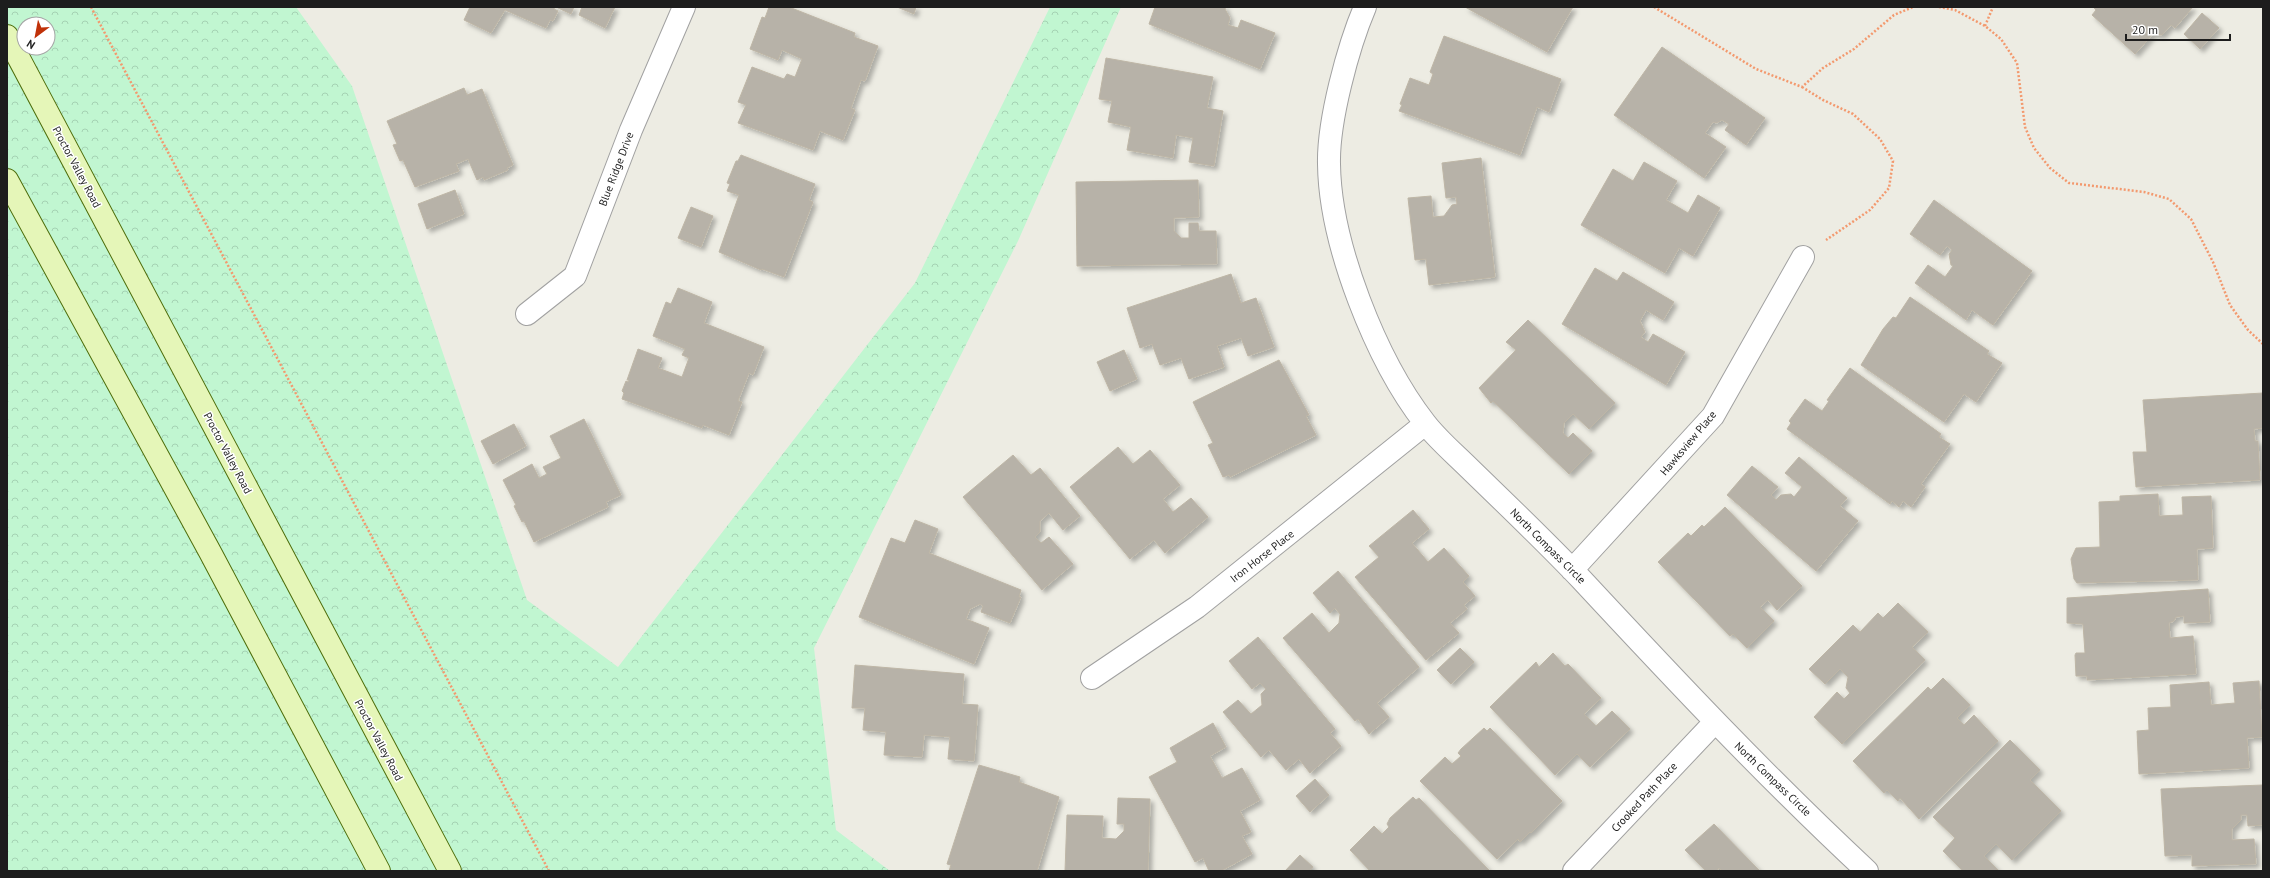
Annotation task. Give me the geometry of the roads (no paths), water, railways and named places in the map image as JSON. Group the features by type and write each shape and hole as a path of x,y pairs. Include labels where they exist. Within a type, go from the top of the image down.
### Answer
{"street":[{"name":"Blue Ridge Drive","path":"527,314 575,276 631,130 684,7"},
{"name":"North Compass Circle","path":"1365,7 1346,64 1335,113 1329,163 1334,204 1346,260 1354,285 1380,347 1397,380 1426,424 1572,570 1714,723 1867,871"},
{"name":"Proctor Valley Road","path":"7,36 450,871"},
{"path":"7,180 210,552 379,871"},
{"name":"Hawksview Place","path":"1572,570 1713,416 1803,257"},
{"name":"Iron Horse Place","path":"1092,678 1197,607 1426,424"},
{"name":"Crooked Path Place","path":"1574,871 1714,723"}]}
